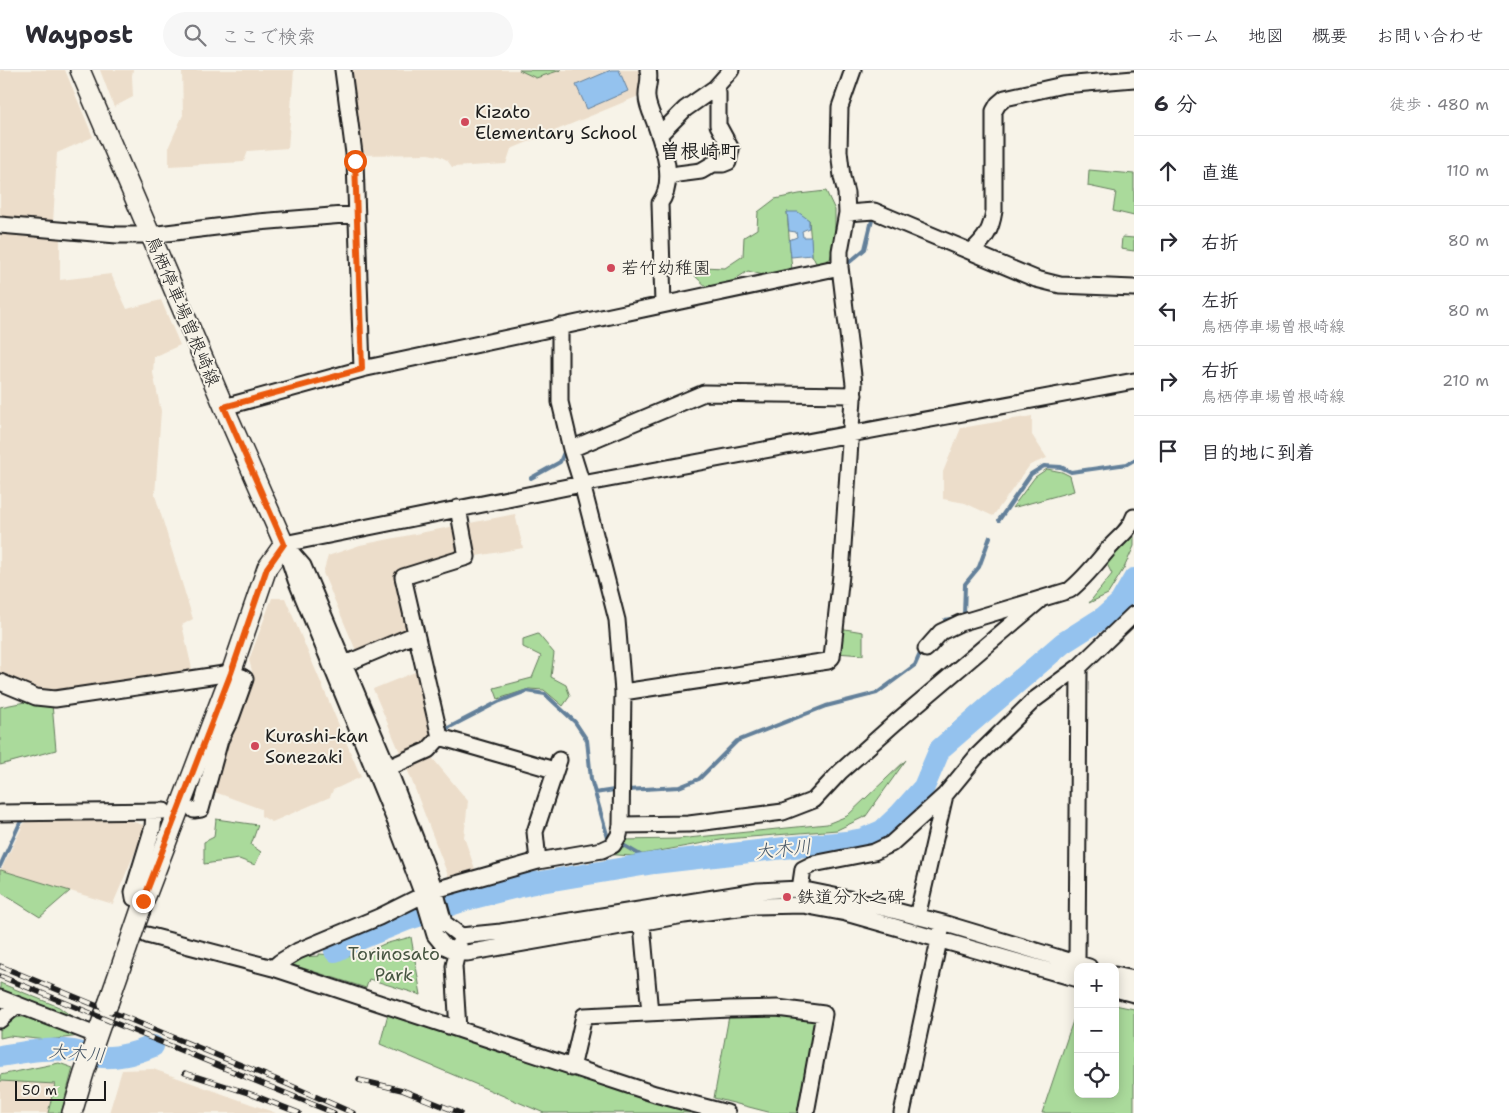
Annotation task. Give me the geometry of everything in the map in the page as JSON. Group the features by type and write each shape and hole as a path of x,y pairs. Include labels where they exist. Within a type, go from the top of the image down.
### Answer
{"main road":[{"name":"鳥栖停車場曽根崎線","path":"80,70 284,544"},
{"path":"72,1113 96,1035 142,905 231,673 267,568 284,544"}],"street":[{"path":"343,70 355,161 362,369"},
{"path":"648,70 650,76 646,98 659,134 668,177 665,196 660,202 663,304"},
{"path":"659,134 686,109 715,88 731,70"},
{"path":"624,692 828,661 832,657 841,575 854,395 840,267 840,251 847,213 846,193 839,151 840,107 853,70"},
{"path":"972,251 985,239 992,225 994,211 994,111 998,104 1005,98 1063,85 1134,79"},
{"path":"668,177 702,171 713,164 728,162 731,149 718,125 718,93 715,88"},
{"path":"847,213 874,211 1036,279 1060,285 1134,288"},
{"path":"0,225 118,235 150,234 258,222 356,214"},
{"path":"224,407 362,369 840,267"},
{"path":"273,968 298,951 370,921 429,892 538,861 602,850 612,845 619,835 621,825 624,692 617,620 560,402 560,326"},
{"path":"284,544 582,484 1134,381"},
{"path":"571,449 704,393 854,395"},
{"path":"440,737 403,577 467,557 458,508"},
{"path":"926,649 941,632 960,623 1070,590 1084,579 1110,547 1132,526 1134,517"},
{"path":"284,544 303,566 388,768 429,892 438,925 435,935 444,946 457,952 467,953 758,891 800,889 943,923 1076,963"},
{"path":"284,544 296,580 389,805 429,892"},
{"path":"621,825 688,824 773,814 814,800 840,772 896,722 1040,600"},
{"path":"800,889 803,869 813,864 874,852 891,844 945,795 977,756 1034,700 1079,666 1134,614"},
{"path":"345,664 416,634"},
{"path":"1079,666 1083,963"},
{"path":"0,682 36,698 55,699 231,673 242,676 244,679 220,740 200,809 194,810"},
{"path":"440,737 556,765 535,832 538,861"},
{"path":"388,768 428,750 440,737"},
{"path":"917,917 945,795"},
{"path":"0,813 159,811 134,892 134,898 142,905"},
{"path":"438,925 461,936 642,916 754,906 803,905 846,913 1074,978"},
{"path":"642,916 650,1012"},
{"path":"902,1113 943,923"},
{"path":"148,935 273,968 572,1068 655,1094 726,1113"},
{"path":"458,1029 454,966 461,936"},
{"path":"1119,976 1134,979"},
{"path":"1119,990 1134,994"},
{"path":"0,998 96,1035"},
{"path":"0,1020 16,1005"},
{"path":"572,1068 584,1016 777,1008 824,1014 806,1113"}],"shaded area":[{"path":"0,70 65,70 93,137 57,153 53,223 0,218"},
{"path":"100,70 133,70 133,97 114,107"},
{"path":"182,70 294,70 288,148 248,151 244,162 169,166 169,146 183,115"},
{"name":"Kizato Elementary School","path":"348,70 643,70 641,95 511,149 506,164 452,167 447,160 428,154 359,155"},
{"path":"0,230 60,237 60,280 111,274 127,309 161,300 180,345 154,357 153,373 161,411 155,495 193,619 182,625 193,673 139,682 38,693 0,677"},
{"path":"1032,416 1032,435 1047,458 1030,465 993,516 965,503 943,499 943,472 961,428"},
{"path":"515,514 523,548 471,557 397,576 410,630 357,653 323,573 328,556 360,545"},
{"path":"272,598 285,598 361,777 333,790 330,797 272,822 261,816 261,809 212,791 252,671 249,660"},
{"path":"420,670 436,732 424,748 468,801 464,837 476,872 449,878 410,776 373,689"},
{"path":"31,817 128,820 146,826 113,904 1,870 23,825"},
{"path":"153,1069 276,1113 109,1113 122,1070"},
{"path":"0,1081 55,1084 48,1113 0,1113"}],"green space":[{"path":"519,70 561,70 536,78"},
{"path":"1089,170 1134,174 1134,216 1113,211 1116,192 1088,186"},
{"path":"826,191 835,210 835,242 830,259 817,265 812,255 809,220 787,212 792,271 770,277 748,271 726,285 709,289 695,276 702,267 725,268 743,256 744,237 757,229 758,212 775,199"},
{"path":"1122,237 1134,238 1134,251 1121,249"},
{"path":"1047,469 1070,476 1074,491 1012,508 1035,477"},
{"path":"1134,533 1134,546 1124,568 1108,594 1089,603 1112,574 1107,564"},
{"path":"839,628 863,632 863,655 836,653"},
{"path":"538,634 554,653 551,677 566,685 570,696 563,706 544,690 529,689 498,699 494,688 532,678 541,656 523,647 523,639"},
{"path":"30,701 52,704 56,750 0,765 0,707"},
{"path":"906,760 866,816 837,830 726,839 632,856 603,854 622,840 678,839 827,824 847,816"},
{"path":"216,819 258,825 251,845 261,852 255,865 239,859 204,864 204,842 214,837"},
{"path":"0,870 70,891 40,917 0,892"},
{"name":"Torinosato Park","path":"411,937 421,995 369,979 366,988 290,964 298,957 319,956 319,954 352,956 353,953 356,957 384,944"},
{"path":"0,983 59,1007 83,1025 0,992"},
{"path":"1119,1006 1134,1009 1134,1113 1042,1113 1074,1018 1074,1098 1119,1098"},
{"path":"388,1014 702,1113 544,1113 380,1044"},
{"path":"776,1015 813,1019 816,1024 800,1113 772,1113 714,1098 729,1016"},
{"path":"29,1016 80,1036 47,1040 9,1036 0,1038 0,1027 15,1018"},
{"path":"59,1063 73,1068 61,1113 48,1113 55,1084 0,1081 0,1075"}],"water":[{"path":"611,70 619,70 628,91 587,109 576,85"},
{"path":"787,212 798,212 809,220 809,228 802,231 803,237 811,237 812,255 791,257 789,240 797,237 796,232 789,231"}],"waterway":[{"path":"845,266 865,249 873,216"},
{"path":"531,478 560,462 565,450"},
{"path":"999,520 1031,474 1044,466 1061,467 1071,472 1127,464 1134,460"},
{"path":"962,616 964,616 965,584 979,567 990,537"},
{"name":"大木川","path":"335,951 406,920 465,900 529,884 654,863 846,842 863,839 882,831 924,787 940,749 1063,643 1104,617 1120,603 1134,579"},
{"path":"945,620 955,618"},
{"path":"627,790 679,787 699,779 737,741 826,706 877,693 915,665 922,649"},
{"path":"446,729 498,702 527,691 545,694 575,722 587,740 591,779 608,838"},
{"path":"595,793 614,790"},
{"path":"0,866 20,823 26,818"},
{"path":"115,819 126,819"},
{"path":"623,845 654,863"},
{"name":"大木川","path":"0,1056 55,1050 74,1051 90,1056 116,1057 153,1046"}],"railway":[{"path":"0,966 353,1113"},
{"path":"0,976 334,1113"},
{"path":"185,1073 248,1093 299,1113"},
{"path":"359,1080 402,1090 460,1113"}],"place":[{"name":"Kizato Elementary School","path":"465,122"},
{"name":"若竹幼稚園","path":"611,268"},
{"name":"Kurashi-kan Sonezaki","path":"255,746"},
{"name":"鉄道分水之碑","path":"787,897"}],"district":[{"name":"曽根崎町","path":"700,151"}],"route":[{"path":"143,901 231,673 267,568 284,544 224,407 362,369 355,161"}]}
